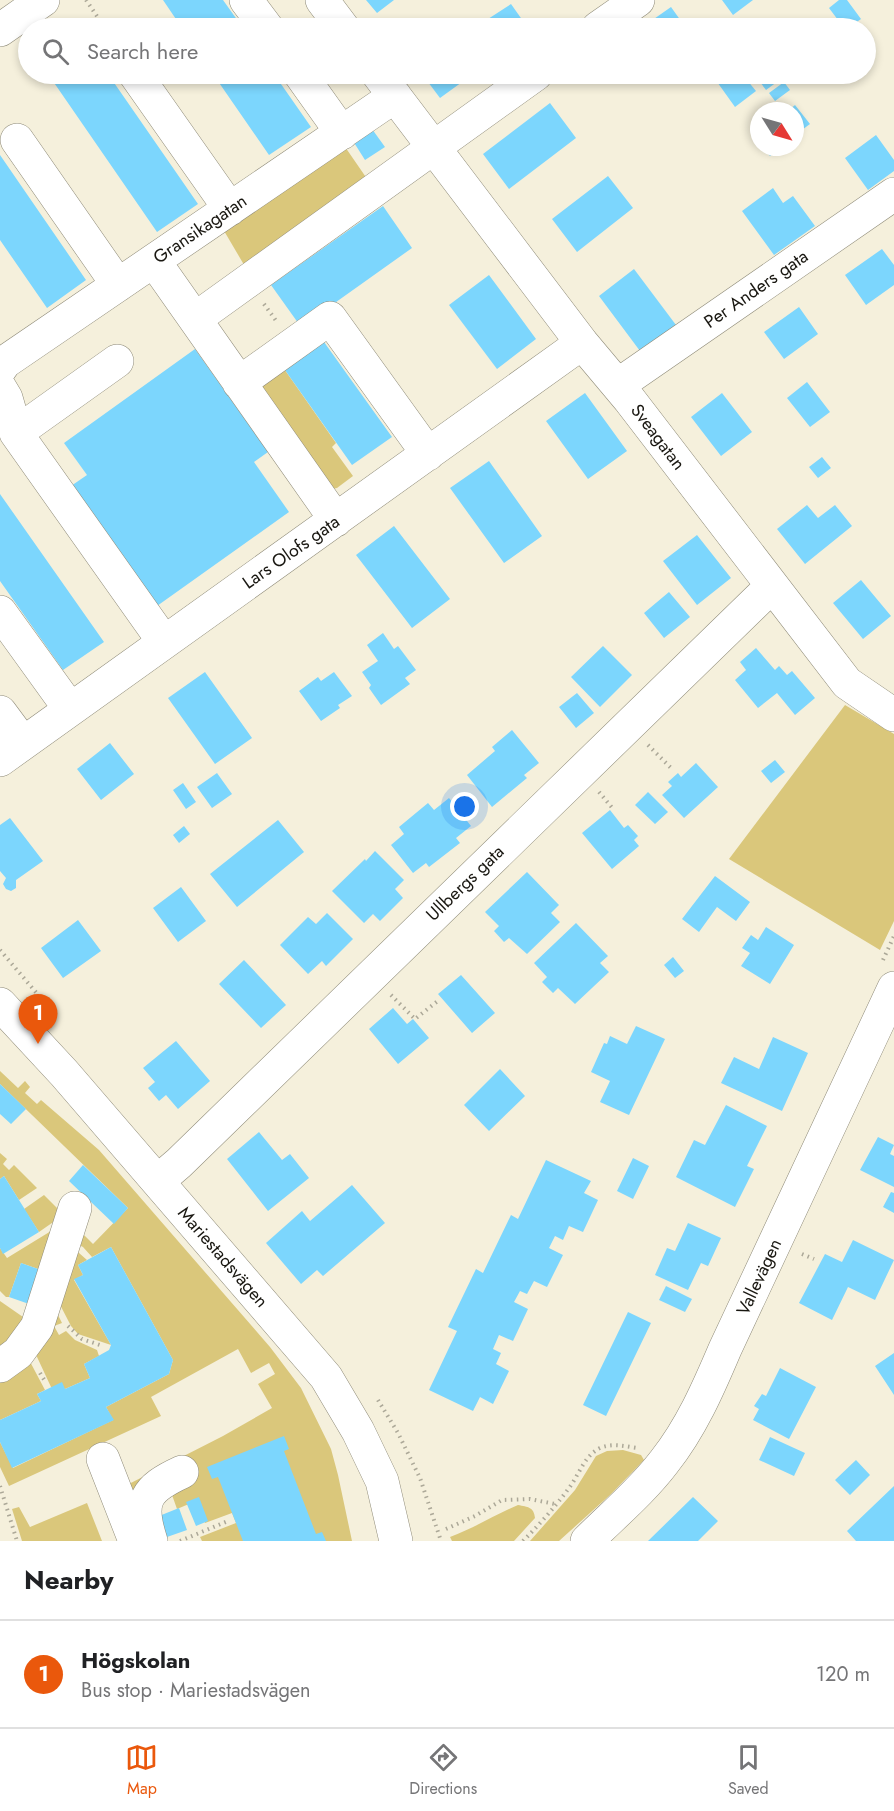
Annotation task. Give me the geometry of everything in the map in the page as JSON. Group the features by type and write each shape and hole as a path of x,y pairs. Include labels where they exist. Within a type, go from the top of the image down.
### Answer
{"street":[{"path":"0,30 43,0"},
{"path":"246,0 260,18"},
{"path":"322,0 336,18"},
{"path":"612,18 638,0"},
{"path":"142,84 230,209"},
{"path":"307,84 342,133"},
{"path":"195,319 522,84"},
{"name":"Gransikagatan","path":"5,392 118,285 342,133 387,85"},
{"name":"Sveagatan","path":"387,85 582,342 618,385 847,683 894,715"},
{"path":"17,141 118,285"},
{"name":"Per Anders gata","path":"618,385 894,194"},
{"path":"154,261 336,520"},
{"path":"239,383 330,318 428,454"},
{"name":"Lars Olofs gata","path":"11,752 582,342"},
{"path":"117,361 5,392 164,642"},
{"name":"Ullbergs gata","path":"158,1181 772,586"},
{"path":"0,612 70,709"},
{"path":"0,712 11,752"},
{"name":"Vallevägen","path":"587,1541 647,1483 665,1462 700,1405 725,1349 885,1032 894,988"},
{"name":"Mariestadsvägen","path":"0,1004 158,1181 326,1377 358,1431 382,1481 396,1541"},
{"path":"0,1366 18,1353 37,1327 75,1208"},
{"path":"103,1459 135,1541"},
{"path":"152,1541 145,1523 144,1503 160,1482 182,1472"}],"path":[{"path":"86,0 98,18"},
{"path":"247,281 293,344"},
{"path":"644,740 671,768"},
{"path":"387,991 415,1019 439,1000"},
{"path":"0,1486 17,1541"},
{"path":"446,1529 502,1500 530,1499 555,1504 523,1541"},
{"path":"180,1541 228,1521"}],"shaded area":[{"path":"341,141 372,186 250,275 220,224"},
{"path":"280,363 336,443 332,447 353,476 337,488 327,490 252,384"},
{"path":"845,705 894,734 894,921 880,950 729,859"},
{"path":"0,1071 18,1088 25,1081 30,1087 25,1093 37,1104 41,1100 99,1150 270,1347 301,1388 331,1449 352,1541 202,1541 200,1537 236,1523 232,1513 205,1523 196,1501 177,1509 171,1492 137,1498 121,1488 223,1436 272,1408 258,1384 275,1374 269,1363 251,1373 238,1349 151,1397 161,1416 9,1486 0,1467 0,1442 13,1468 113,1420 106,1407 169,1374 173,1360 111,1247 92,1257 83,1247 69,1240 75,1226 93,1244 128,1208 0,1084"},
{"path":"0,1153 7,1159 3,1164 9,1170 14,1165 37,1188 19,1200 4,1176 0,1179"},
{"path":"44,1195 61,1212 59,1218 39,1232 24,1209"},
{"path":"51,1231 41,1270 21,1263 9,1297 6,1297 0,1291 0,1248 7,1258"},
{"path":"67,1247 87,1260 78,1265 83,1275 74,1280 111,1345 78,1334 71,1326 55,1295"},
{"path":"0,1301 23,1317 25,1322 0,1354"},
{"path":"53,1305 62,1323 54,1326 59,1335 66,1331 75,1340 97,1350 99,1356 84,1364 90,1378 65,1389 51,1387 31,1344"},
{"path":"27,1356 45,1390 37,1394 41,1401 0,1420 0,1374"},
{"path":"623,1450 641,1455 644,1460 611,1494 559,1541 530,1541 575,1490 596,1456 607,1451"},
{"path":"87,1503 102,1541 22,1541 12,1509 19,1507 30,1527"},
{"path":"518,1505 532,1510 535,1518 514,1541 452,1541 450,1537"}],"building":[{"path":"163,0 223,0 236,18 175,18"},
{"path":"366,0 394,0 377,13"},
{"path":"722,0 753,0 733,15"},
{"path":"839,0 847,0 860,18 836,18 829,8"},
{"path":"511,4 521,18 490,18"},
{"path":"671,7 679,18 655,18"},
{"path":"55,84 115,84 198,204 157,232"},
{"path":"220,84 281,84 311,127 269,155"},
{"path":"430,84 459,84 440,98"},
{"path":"719,84 750,84 756,91 735,107"},
{"path":"762,84 774,84 766,90"},
{"path":"781,84 786,84 790,90 775,101 769,93"},
{"path":"550,103 576,138 509,189 483,154"},
{"path":"804,116 810,124 804,128"},
{"path":"372,129 385,147 365,160 353,141"},
{"path":"876,135 894,160 894,171 868,190 845,158"},
{"path":"0,155 86,280 47,308 0,240"},
{"path":"608,176 633,208 577,252 552,219"},
{"path":"773,188 783,203 793,196 815,226 774,255 742,211"},
{"path":"383,206 412,248 301,327 271,285"},
{"path":"882,249 894,265 894,285 866,305 845,275"},
{"path":"634,269 676,325 640,351 599,296"},
{"path":"489,275 536,339 497,369 449,305"},
{"path":"799,307 818,334 784,359 764,332"},
{"path":"319,335 392,437 352,465 280,363"},
{"path":"195,349 268,452 254,462 289,512 157,606 71,486 87,475 64,443"},
{"path":"807,382 830,412 810,427 787,398"},
{"path":"585,393 627,451 588,479 546,421"},
{"path":"722,393 752,432 721,456 691,417"},
{"path":"822,457 831,468 818,478 809,467"},
{"path":"489,461 542,536 504,563 450,488"},
{"path":"0,494 104,642 63,670 0,581"},
{"path":"807,505 818,518 835,505 852,526 805,564 777,529"},
{"path":"394,526 450,599 412,628 356,555"},
{"path":"697,535 731,578 697,605 663,561"},
{"path":"861,580 891,616 863,639 833,603"},
{"path":"669,592 690,617 664,638 644,613"},
{"path":"383,633 394,649 398,646 416,670 405,678 410,684 381,705 369,688 371,685 362,672 378,661 367,645"},
{"path":"603,646 632,675 600,707 571,677"},
{"path":"756,648 775,670 779,666 787,675 792,671 815,698 795,715 777,693 758,708 735,680 746,670 740,662"},
{"path":"205,672 252,738 215,764 168,698"},
{"path":"334,672 352,696 338,705 340,708 321,721 299,691 318,677 321,681"},
{"path":"577,693 594,713 576,728 559,707"},
{"path":"512,730 539,763 524,775 527,778 492,807 467,775 495,751 492,747"},
{"path":"110,743 134,774 101,800 77,769"},
{"path":"775,760 785,772 771,783 761,771"},
{"path":"696,763 718,787 684,818 662,795 672,786 668,782 678,773 681,777"},
{"path":"217,773 232,794 212,808 197,787"},
{"path":"183,783 196,802 186,809 173,790"},
{"path":"648,792 668,812 655,824 635,805"},
{"path":"449,798 471,826 456,838 460,843 429,867 426,863 413,873 391,845 404,834 399,827 428,803 434,810"},
{"path":"610,810 624,828 628,825 638,836 634,840 639,846 612,869 582,833"},
{"path":"10,818 43,861 16,880 16,888 11,891 3,884 6,878 0,871 0,825"},
{"path":"278,820 304,852 237,907 210,874"},
{"path":"184,826 190,834 179,843 173,835"},
{"path":"375,851 404,880 395,889 403,898 380,921 373,914 364,923 332,891"},
{"path":"527,872 559,905 551,913 560,922 527,954 509,938 504,942 494,931 499,926 485,912"},
{"path":"715,876 750,902 736,921 717,907 699,932 682,919"},
{"path":"181,887 206,921 178,942 153,908"},
{"path":"327,913 353,939 326,966 322,961 308,974 280,945 308,917 316,924"},
{"path":"78,920 101,951 63,978 41,948"},
{"path":"576,923 608,956 600,963 609,972 575,1004 558,988 553,993 542,982 547,977 534,963"},
{"path":"766,927 794,945 770,984 741,966 750,953 742,948 751,935 758,940"},
{"path":"673,957 684,971 675,978 664,965"},
{"path":"244,960 286,1005 261,1028 219,984"},
{"path":"461,975 495,1013 472,1033 438,994"},
{"path":"393,1008 407,1024 413,1019 429,1038 398,1064 369,1029"},
{"path":"636,1026 665,1039 629,1115 600,1102 610,1081 591,1072 604,1043 607,1044 610,1036 627,1044"},
{"path":"773,1037 808,1053 782,1111 721,1083 734,1057 759,1069"},
{"path":"176,1041 210,1081 178,1109 166,1095 159,1101 148,1088 155,1082 143,1068"},
{"path":"500,1069 525,1096 489,1131 464,1105"},
{"path":"0,1084 26,1109 11,1124 0,1114"},
{"path":"726,1105 767,1126 747,1166 754,1169 735,1207 676,1177 694,1140 705,1145"},
{"path":"259,1132 282,1160 290,1154 309,1178 268,1211 227,1159"},
{"path":"878,1137 894,1145 890,1154 894,1156 894,1187 860,1170"},
{"path":"633,1158 649,1166 633,1199 617,1191"},
{"path":"546,1160 591,1181 584,1193 598,1200 583,1232 569,1226 563,1240 555,1236 549,1248 563,1255 547,1287 534,1281 527,1294 520,1291 514,1302 528,1309 513,1341 499,1335 493,1349 501,1353 496,1364 509,1371 493,1404 480,1397 473,1411 429,1390 457,1331 448,1327 476,1269 483,1273 511,1215 518,1219"},
{"path":"83,1165 128,1208 114,1224 69,1181"},
{"path":"4,1176 39,1232 3,1254 0,1248 0,1179"},
{"path":"352,1185 385,1223 323,1276 317,1270 301,1284 266,1243 302,1211 310,1221"},
{"path":"891,1192 894,1193 894,1213 883,1207"},
{"path":"688,1223 721,1238 708,1266 701,1263 688,1290 655,1275 667,1248 675,1251"},
{"path":"853,1240 894,1260 875,1300 848,1287 832,1320 799,1303 825,1254 842,1262"},
{"path":"111,1247 173,1360 169,1374 106,1407 114,1420 12,1468 0,1442 0,1420 41,1401 37,1394 62,1382 65,1389 90,1378 84,1364 109,1350 111,1345 74,1279 83,1275 78,1265"},
{"path":"21,1263 41,1270 29,1304 9,1297"},
{"path":"666,1286 692,1299 685,1312 659,1300"},
{"path":"628,1312 651,1323 606,1416 583,1405"},
{"path":"894,1353 894,1395 875,1366"},
{"path":"780,1368 816,1387 789,1439 753,1420 759,1409 754,1406 762,1394 766,1396"},
{"path":"284,1436 289,1449 284,1451 316,1534 322,1532 326,1541 243,1541 218,1477 212,1479 207,1467"},
{"path":"770,1437 805,1453 794,1476 759,1460"},
{"path":"856,1460 870,1475 850,1495 835,1480"},
{"path":"894,1486 894,1541 856,1541 847,1531"},
{"path":"199,1497 208,1521 196,1526 186,1502"},
{"path":"693,1497 718,1521 698,1541 648,1541"},
{"path":"179,1508 187,1530 167,1537 159,1516"}],"place":[{"name":"Högskolan","path":"38,1044"}]}
